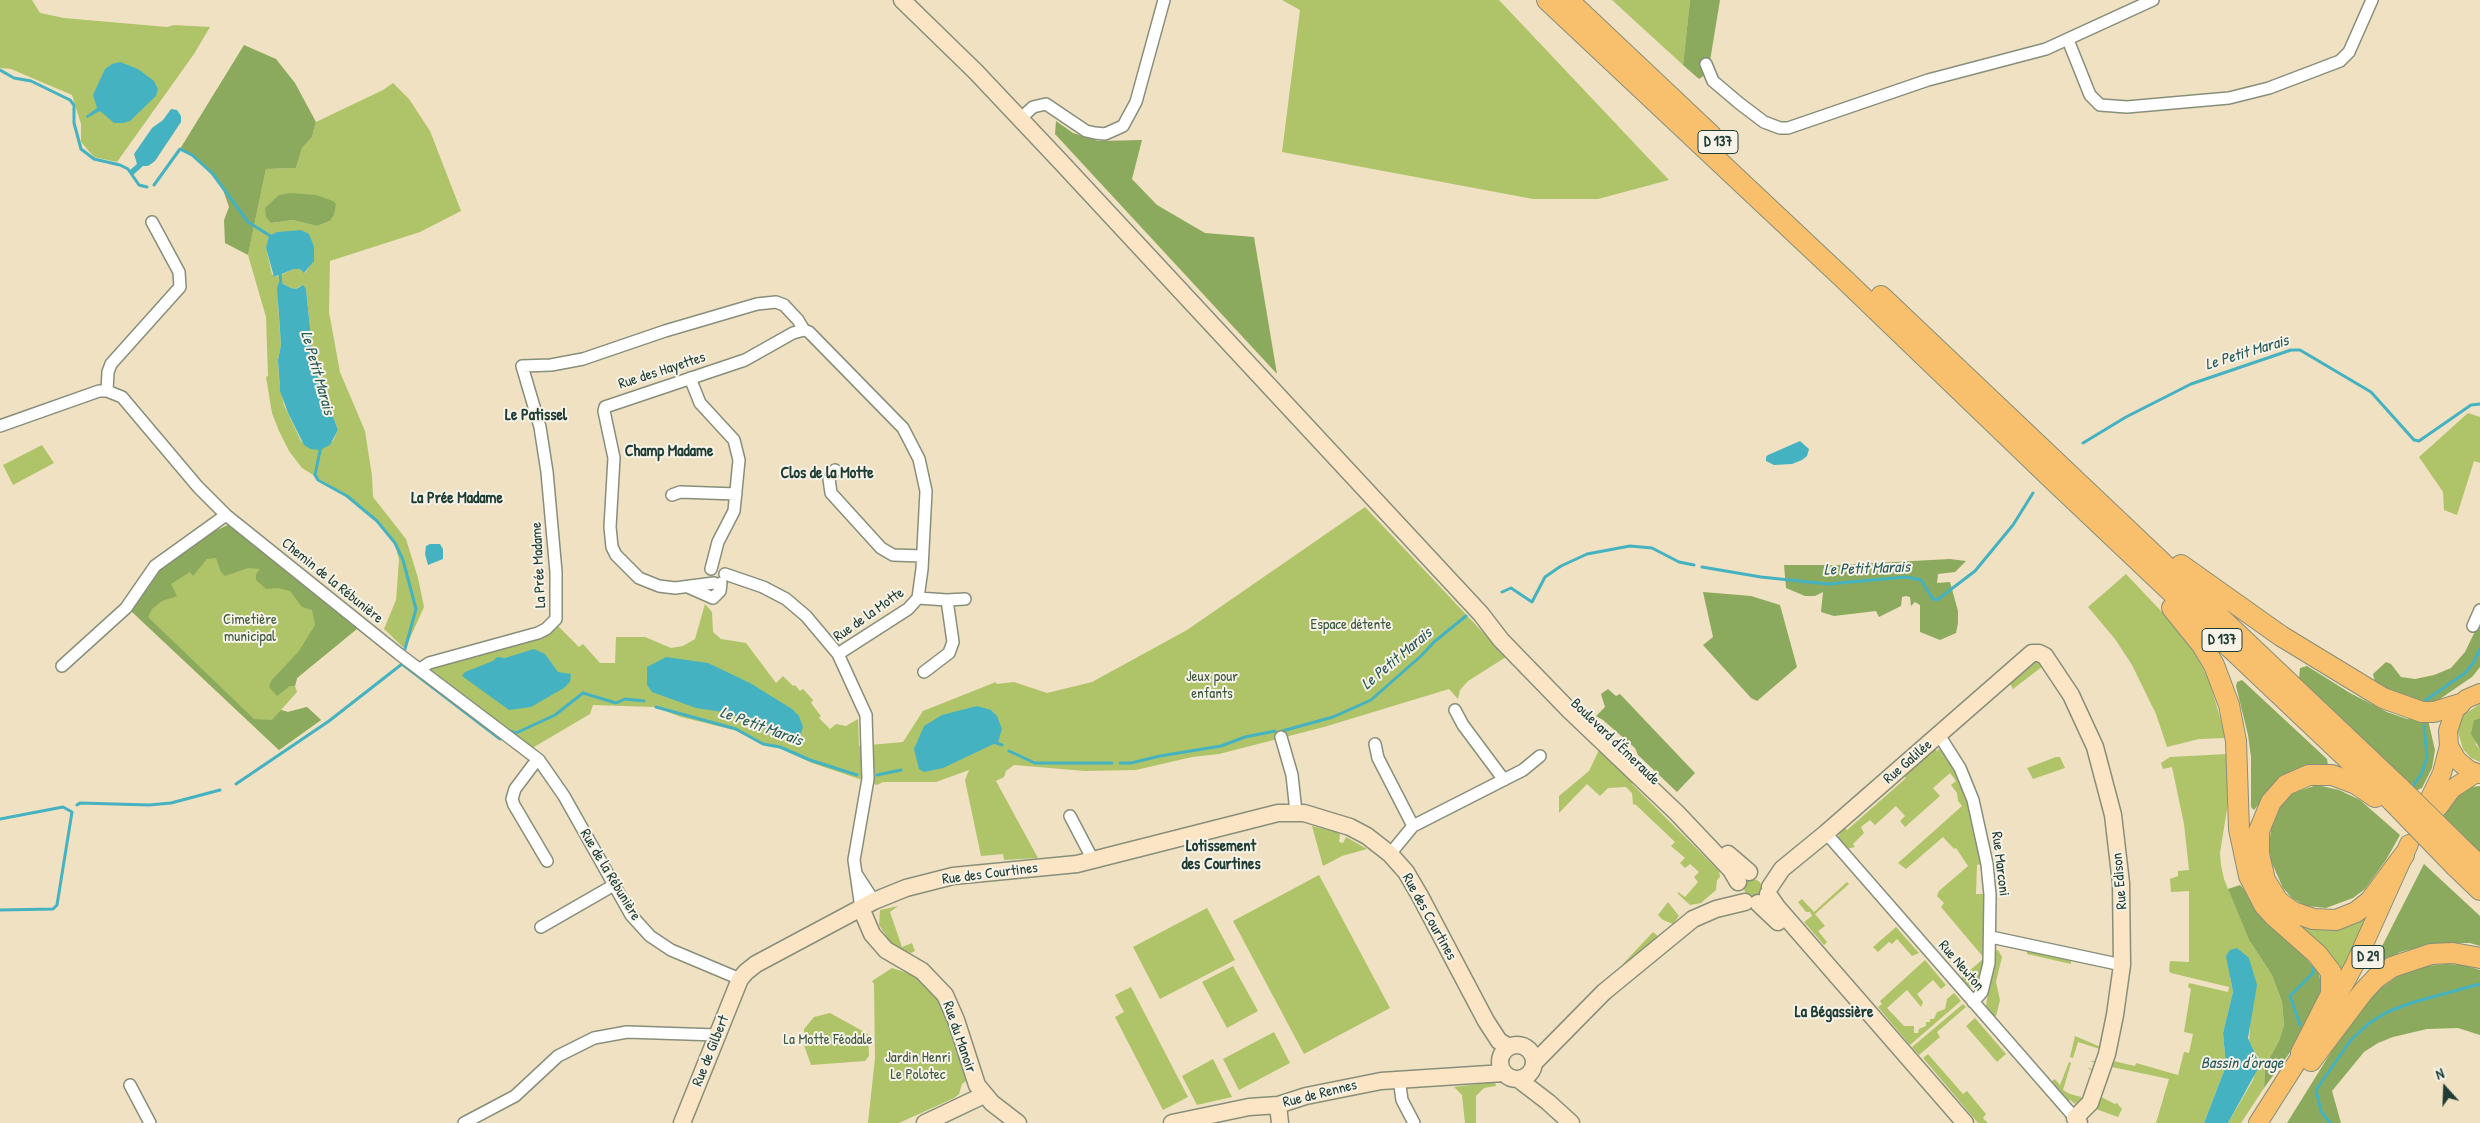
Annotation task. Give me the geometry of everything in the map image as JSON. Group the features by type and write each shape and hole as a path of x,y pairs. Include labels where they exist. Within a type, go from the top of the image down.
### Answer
{"highway":[{"name":"D 137","path":"1547,0 1845,280 2058,474"},
{"name":"D 137","path":"1568,0 2393,799 2459,858 2480,890"},
{"path":"2058,474 2116,510 2201,581 2324,664 2383,698 2413,710 2434,712 2473,695"},
{"path":"2058,474 2185,622 2202,645 2223,686 2236,741 2239,830 2249,876 2264,904 2274,916 2318,954 2328,966 2332,980 2331,994 2306,1057"},
{"path":"2393,799 2365,790 2332,775 2309,775 2286,785 2271,802 2259,830 2259,854 2265,880 2278,900 2294,912 2313,920 2336,920 2356,912 2370,901 2411,849"},
{"name":"D 137","path":"2459,858 2480,866"},
{"path":"2306,1057 2376,978 2392,966 2409,959 2431,954 2452,953 2480,958"}],"main road":[{"path":"2449,746 2457,760 2478,774 2452,788 2433,805 2449,746 2449,724 2473,695"},
{"name":"D 29","path":"2272,1123 2317,1032 2355,964 2411,849"},
{"name":"D 29","path":"2258,1123 2306,1057"}],"street":[{"name":"Boulevard d'Émeraude","path":"902,0 970,65 1020,118 1481,614 1494,621 1507,632 1604,734 1669,794 1738,864 1770,913 1954,1123"},
{"path":"1020,118 1033,107 1046,104 1086,131 1105,134 1123,126 1136,102 1164,0"},
{"path":"1706,64 1713,81 1739,103 1764,122 1780,128 1788,128 1928,80 2024,56 2068,40 2130,9 2153,0"},
{"path":"2068,40 2090,95 2100,106 2127,107 2229,98 2269,88 2340,61 2349,52 2372,0"},
{"path":"0,426 90,394 107,391 108,372 111,364 180,287 179,272 152,222"},
{"name":"Rue de la Motte","path":"522,366 551,365 583,359 665,331 757,304 776,302 784,305 792,312 804,330 809,332 893,415 913,445 923,474 926,491 918,598 908,609 838,654 866,714 868,779 855,842 854,860 856,874 867,905"},
{"name":"Rue des Hayettes","path":"721,578 720,591 713,598 688,586 666,588 647,582 630,571 616,555 612,547 610,527 614,458 604,411 609,404 746,360 793,333 804,330"},
{"name":"La Prée Madame","path":"420,669 429,663 538,633 546,629 556,619 557,580 548,478 540,427 522,366"},
{"path":"690,378 700,403 727,430 738,449 739,460 732,518 718,542 710,570"},
{"name":"Chemin de la Rébunière","path":"107,391 122,397 130,404 192,480 226,515 420,669"},
{"path":"836,470 829,479 831,493 880,548 893,555 922,556"},
{"path":"672,495 680,492 736,494"},
{"path":"62,666 121,613 155,566 226,515"},
{"path":"718,542 721,578"},
{"path":"688,586 710,570 718,567 721,578"},
{"path":"721,578 751,583 774,592 796,606 838,654"},
{"path":"918,598 965,599"},
{"path":"924,672 940,660 951,648 951,628 947,600"},
{"path":"2473,626 2480,610"},
{"name":"Rue Galilée","path":"1754,888 1782,869 1826,833 2032,653"},
{"name":"Rue Edison","path":"2032,653 2039,653 2045,656 2071,696 2096,748 2113,815 2121,883 2122,965 2113,1026 2102,1068 2090,1102 2077,1121"},
{"name":"Rue de la Rébunière","path":"420,669 539,760 564,796 631,915 650,936 671,950 740,979"},
{"path":"1455,710 1463,726 1504,780"},
{"name":"Rue Marconi","path":"1939,735 1960,768 1979,820 1990,895 1991,937 1987,979 1982,992 1972,1002"},
{"path":"1281,737 1292,775 1296,812"},
{"path":"1375,744 1378,758 1413,826"},
{"path":"1390,854 1413,826 1504,780 1534,763 1540,756"},
{"path":"532,764 515,788 512,799 547,861"},
{"name":"Rue des Courtines","path":"867,905 906,888 953,876 1060,866 1093,860 1254,817 1296,812 1312,815 1350,827 1367,836 1390,854 1406,872 1486,1021 1490,1035 1516,1063"},
{"path":"1070,816 1093,860"},
{"name":"Rue Newton","path":"1826,833 2077,1121"},
{"path":"541,927 614,886"},
{"name":"Boulevard d'Émeraude","path":"1754,888 1777,907 1964,1123"},
{"name":"Rue de Rennes","path":"1172,1123 1249,1107 1278,1105 1321,1092 1399,1078 1470,1074 1516,1063 1553,1041 1618,979 1696,916 1716,909 1754,888"},
{"path":"740,979 756,964 867,905"},
{"name":"Rue du Manoir","path":"867,905 867,925 878,941 896,957 922,971 945,995 956,1020 974,1080 984,1095 1018,1123"},
{"path":"1991,937 2122,965"},
{"name":"Rue de Gilbert","path":"682,1123 740,979"},
{"path":"464,1123 515,1096 558,1056 594,1038 627,1032 717,1036"},
{"path":"1516,1063 1548,1102 1571,1123"},
{"path":"1399,1078 1402,1100 1414,1123"},
{"path":"130,1085 150,1123"},
{"path":"925,1123 984,1095"},
{"path":"1278,1105 1280,1123"}],"green space":[{"path":"0,0 32,0 40,13 64,18 167,27 174,25 210,27 194,54 117,162 94,157 81,142 81,124 72,95 11,69 0,68"},
{"path":"1282,0 1499,0 1669,180 1598,199 1533,199 1282,152 1300,10"},
{"path":"1612,0 1690,0 1683,65"},
{"path":"1690,0 1720,0 1708,73 1699,79 1683,65"},
{"path":"244,45 276,59 295,83 316,122 312,137 302,148 296,168 266,169 248,255 225,243 224,220 229,207 221,184 192,155 180,149"},
{"path":"393,83 409,99 430,131 461,211 420,232 330,261 329,312 340,372 365,431 372,476 373,497 406,539 418,578 424,607 405,649 384,629 396,600 399,560 395,543 377,521 347,496 302,468 289,451 279,431 272,413 266,377 268,376 266,317 248,255 266,169 296,168 302,148 312,137 316,122 383,90","holes":["335,204 334,215 330,221 317,226 293,220 271,223","277,232 281,232 313,261 305,273 300,269 294,269 276,277 272,274 266,248","279,282 291,288 296,289 300,286 306,289 313,357 338,430 333,441 310,449 301,441 284,405 279,382 278,360 281,345 278,306"]},
{"path":"1056,121 1073,133 1098,141 1142,140 1132,179 1157,205 1205,233 1254,237 1277,374 1055,134"},
{"path":"290,193 316,195 333,201 336,204 334,215 330,221 317,226 293,220 271,223 266,217 265,208 279,195"},
{"path":"2468,413 2480,417 2480,463 2474,461 2457,515 2444,510 2443,492 2419,457"},
{"path":"42,445 54,463 13,485 3,465"},
{"path":"1365,507 1506,657 1468,681 1460,690 1458,699 1449,689 1324,727 1219,754 1192,757 1136,770 1085,771 1014,765 1006,771 1004,777 996,781 1038,858 1004,860 1003,854 981,856 965,780 969,770 936,782 883,782 877,785 812,763 780,748 767,746 734,730 681,717 655,707 593,705 590,714 529,750 425,671 433,666 557,625 579,647 583,644 600,663 615,663 616,637 645,637 671,648 683,646 695,639 705,604 712,612 713,632 721,639 746,643 776,683 783,676 800,691 803,689 813,700 811,703 821,716 819,718 830,729 836,724 846,726 858,719 859,746 903,742 923,711 996,682 996,684 1014,682 1047,693 1092,682 1187,630"},
{"name":"Cimetière municipal","path":"228,525 358,628 297,678 295,686 297,692 281,710 288,712 307,707 321,720 279,750 130,610"},
{"path":"228,525 358,628 297,678 295,686 290,686 277,696 269,687 271,681 299,651 315,625 312,610 302,607 290,591 278,588 266,589 256,580 256,574 260,569 248,568 225,576 221,572 216,558 207,559 193,576 190,572 171,584 177,596 162,601 152,609 148,617 254,719 272,720 281,710 288,712 307,707 321,720 279,750 130,610 152,575 208,534"},
{"path":"1950,559 1966,561 1955,572 1938,574 1937,583 1950,582 1958,611 1956,633 1940,640 1920,632 1920,605 1915,602 1911,606 1910,597 1902,597 1901,606 1879,617 1876,611 1834,616 1821,612 1823,592 1815,596 1805,596 1786,588 1784,565 1837,565"},
{"path":"2126,574 2177,628 2196,655 2209,680 2226,738 2199,739 2167,747 2156,714 2132,665 2115,639 2088,607"},
{"path":"1703,592 1751,596 1780,605 1797,667 1757,701 1751,698 1703,645 1713,637"},
{"path":"2480,621 2480,667 2472,677 2434,703 2421,706 2395,695 2375,682 2373,674 2386,662 2391,664 2401,677 2415,679 2434,675 2451,668 2465,652"},
{"path":"2039,660 2043,666 2013,689 2009,682 2031,661"},
{"path":"2307,666 2350,693 2387,712 2407,719 2428,720 2435,750 2432,768 2422,788 2413,792 2299,679 2300,668"},
{"path":"2242,680 2327,759 2328,765 2277,781 2254,810 2251,807 2251,757 2248,735 2236,686 2237,682"},
{"path":"1608,689 1616,696 1620,694 1695,773 1677,792 1638,755 1635,748 1596,716 1605,707 1601,694"},
{"path":"2480,704 2480,718 2474,720 2476,745 2480,749 2480,762 2471,758 2463,749 2458,732 2463,715"},
{"path":"2480,718 2480,749 2471,734 2474,720"},
{"path":"1933,747 1937,751 1941,747 1949,756 1968,801 1982,864 1977,865 1976,894 1985,894 1986,959 1978,986 1968,987 1959,980 1984,958 1941,907 1944,903 1937,896 1939,891 1968,866 1956,848 1954,849 1943,837 1906,869 1898,863 1962,806 1958,801 1957,793 1951,785 1956,781 1950,773 1933,788 1940,796 1905,827 1900,821 1905,816 1896,806 1875,825 1870,820 1861,827 1864,833 1853,844 1855,847 1847,849 1838,837 1840,834 1838,831 1842,824 1847,830 1906,778 1901,773"},
{"path":"1600,748 1631,779 1632,784 1719,871 1720,877 1717,880 1716,890 1701,903 1690,905 1678,894 1678,892 1685,897 1698,882 1694,877 1699,872 1690,864 1685,868 1680,863 1685,858 1671,846 1675,842 1633,804 1632,793 1626,787 1608,788 1600,796 1587,784 1559,813 1559,796 1589,771"},
{"path":"2227,754 2227,809 2220,853 2221,865 2224,879 2249,940 2272,975 2282,1002 2284,1025 2279,1041 2265,1066 2264,1088 2241,1123 2228,1123 2253,1080 2259,1058 2249,1045 2250,1022 2230,977 2233,992 2223,1033 2226,1066 2204,1123 2156,1123 2169,1079 2112,1067 2110,1071 2106,1071 2109,1060 2135,1066 2136,1063 2178,1075 2184,1052 2189,1053 2193,1034 2184,1032 2191,989 2188,987 2189,983 2228,992 2229,987 2169,971 2170,961 2189,962 2189,891 2171,892 2170,879 2178,876 2178,871 2189,870 2184,824 2172,767 2163,769 2161,763 2170,757"},
{"path":"2060,757 2065,768 2033,779 2027,768"},
{"path":"2317,785 2339,790 2360,800 2400,835 2386,860 2365,889 2353,898 2326,908 2306,906 2292,898 2283,888 2271,861 2269,844 2272,824 2279,807 2287,795"},
{"path":"2480,786 2480,853 2443,819 2450,802 2459,794 2472,787"},
{"path":"1312,826 1340,834 1339,842 1343,843 1346,837 1367,849 1342,856 1323,866"},
{"path":"2424,864 2480,916 2480,946 2470,943 2436,943 2400,952 2387,960 2377,956"},
{"path":"1319,875 1390,1008 1304,1054 1233,921"},
{"path":"1753,879 1759,882 1762,888 1759,894 1753,897 1747,894 1744,888 1747,882"},
{"path":"1847,882 1849,884 1815,914 1825,926 1818,931 1827,942 1824,945 1804,922 1812,916 1798,902 1802,899 1814,912"},
{"path":"2240,885 2319,973 2321,986 2318,1001 2299,1040 2264,1088 2265,1066 2279,1041 2284,1025 2282,1002 2272,975 2249,940 2228,889"},
{"path":"1668,902 1679,916 1673,924 1663,920 1658,915"},
{"path":"898,906 890,912 902,947 912,943 915,951 911,953 893,946 879,925 880,910"},
{"path":"2371,907 2343,975 2287,914"},
{"path":"1207,908 1235,960 1160,999 1133,947"},
{"path":"1896,927 1919,953 1912,956 1897,939 1892,944 1889,942 1878,952 1873,947"},
{"path":"1653,932 1659,937 1622,965"},
{"path":"1998,950 2002,957 1996,982 2000,1000 1995,1020 1986,1006 1994,951"},
{"path":"2027,950 2071,959 2071,964 2027,954"},
{"path":"1925,960 1946,985 1941,989 1933,980 1917,994 1923,1002 1921,1007 1907,990 1887,1008 1904,1026 1914,1026 1914,1033 1918,1033 1919,1029 1926,1026 1926,1022 1934,1019 1937,1012 1945,1009 1947,999 1954,993 1961,1001 1910,1045 1878,1007 1882,1004 1880,1001"},
{"path":"2464,965 2480,970 2480,1035 2458,1028 2427,1029 2393,1037 2378,1043 2364,1052 2332,1091 2341,1123 2287,1123 2341,1036 2371,995 2402,973 2426,966"},
{"path":"1233,966 1258,1011 1227,1028 1202,982"},
{"name":"Jardin Henri Le Polotec","path":"892,968 914,975 930,987 943,1006 966,1081 962,1084 959,1094 954,1098 899,1123 868,1123 875,1058 874,984 872,981"},
{"path":"1131,987 1188,1097 1163,1110 1115,1017 1124,1012 1115,995"},
{"path":"1963,1004 1966,1007 1937,1032 1940,1037 1919,1055 1912,1047"},
{"name":"La Motte Féodale","path":"830,1013 868,1034 869,1056 865,1061 811,1065 804,1045 804,1029 814,1017"},
{"path":"1975,1018 2006,1054 1997,1062 1966,1026"},
{"path":"1274,1032 1290,1063 1239,1090 1223,1059"},
{"path":"2075,1036 2103,1048 2096,1063 2090,1061 2096,1061 2100,1049 2078,1042 2073,1058 2070,1057"},
{"path":"1928,1054 1963,1094 1967,1091 1986,1114 1983,1118 1988,1123 1978,1123 1923,1058"},
{"path":"1213,1059 1232,1097 1197,1105 1182,1076"},
{"path":"2069,1062 2071,1063 2063,1090 2070,1094 2085,1098 2093,1072 2087,1067 2096,1071 2087,1099 2082,1098 2075,1104 2070,1100 2068,1101 2051,1082 2055,1079 2060,1085"},
{"path":"1495,1082 1496,1086 1484,1088 1476,1096 1476,1123 1465,1123 1462,1095 1454,1087"},
{"path":"2097,1095 2115,1104 2117,1103 2122,1109 2118,1117 2096,1109 2093,1105"}],"water":[{"path":"120,62 138,69 154,81 158,89 156,96 130,121 114,123 100,111 87,118 86,116 97,108 93,95 105,69 112,64"},
{"path":"171,109 177,110 181,116 181,122 155,161 148,166 143,166 132,176 129,171 137,164 134,154 152,128 163,120"},
{"path":"301,230 309,234 314,247 314,261 304,273 300,269 294,269 274,277 266,248 269,236 277,232"},
{"path":"279,282 296,289 303,285 306,289 313,357 338,430 330,445 320,450 310,449 304,445 288,413 280,391 278,360 281,345 277,288"},
{"path":"1800,441 1809,449 1807,456 1802,460 1792,464 1774,465 1766,461 1768,455"},
{"path":"440,544 443,549 443,559 428,565 425,554 426,546"},
{"path":"534,649 545,654 558,672 571,674 570,682 564,688 531,707 509,710 462,676 465,672 493,661 497,657 505,658"},
{"path":"666,657 708,663 750,683 792,709 799,716 803,727 800,736 796,740 786,738 729,713 696,708 652,692 647,685 647,667"},
{"path":"977,706 991,710 997,716 1002,729 998,742 943,768 924,772 919,769 914,749 924,726 942,715"},
{"name":"Bassin d'orage","path":"2237,948 2249,958 2257,985 2248,1038 2260,1065 2228,1123 2204,1123 2226,1066 2223,1033 2233,992 2226,956 2230,950"}],"waterway":[{"name":"Le Petit Marais","path":"0,70 14,78 31,81 70,100 74,105 74,123 81,149 94,159 120,165 128,169 139,185 147,187"},
{"name":"Le Petit Marais","path":"154,185 180,149 192,155 212,173 248,222 272,237"},
{"name":"Le Petit Marais","path":"280,272 281,286"},
{"name":"Le Petit Marais","path":"2083,443 2126,417 2191,384 2291,350 2300,350 2371,392 2414,440 2419,441 2471,405 2480,404"},
{"name":"Le Petit Marais","path":"321,446 315,475 318,480 347,496 377,521 395,543 403,560 416,609 405,649"},
{"name":"Le Petit Marais","path":"1702,567 1761,577 1828,584 1906,577 1921,580 1933,599 1937,600 1975,571 2013,525 2033,493"},
{"name":"Le Petit Marais","path":"1502,592 1511,588 1532,602 1545,577 1561,566 1587,554 1630,546 1652,548 1679,562 1694,565"},
{"name":"Le Petit Marais","path":"1282,731 1333,717 1371,700 1434,642 1466,616"},
{"path":"2426,700 2465,673 2474,662 2480,649"},
{"path":"236,784 329,721 402,664 500,739 503,737"},
{"name":"Le Petit Marais","path":"510,731 516,733 555,715 583,693 616,703 625,699 644,701"},
{"name":"Le Petit Marais","path":"656,707 736,729 763,744 780,747 810,760 857,775"},
{"path":"2413,786 2422,773 2427,757 2424,726"},
{"name":"Le Petit Marais","path":"1120,763 1131,763 1221,746 1245,737 1275,731"},
{"name":"Le Petit Marais","path":"994,742 1002,745"},
{"name":"Le Petit Marais","path":"1009,751 1035,763 1112,763"},
{"name":"Le Petit Marais","path":"877,775 901,770"},
{"path":"77,805 80,803 149,805 171,803 220,790"},
{"path":"0,819 63,807 72,812 57,905 53,909 0,910"},
{"path":"2300,1025 2290,996 2313,973 2313,968 2318,965"},
{"path":"2330,1123 2321,1111 2316,1090 2350,1041 2368,1024 2387,1012 2414,1002 2480,984"}],"district":[{"name":"Le Patissel","path":"536,416"},
{"name":"Champ Madame","path":"669,452"},
{"name":"Clos de la Motte","path":"827,474"},
{"name":"La Prée Madame","path":"457,499"},
{"name":"Lotissement des Courtines","path":"1221,856"},
{"name":"La Bégassière","path":"1834,1013"}],"park label":[{"name":"Espace détente","path":"1351,625"},
{"name":"Jeux pour enfants","path":"1212,686"}]}
